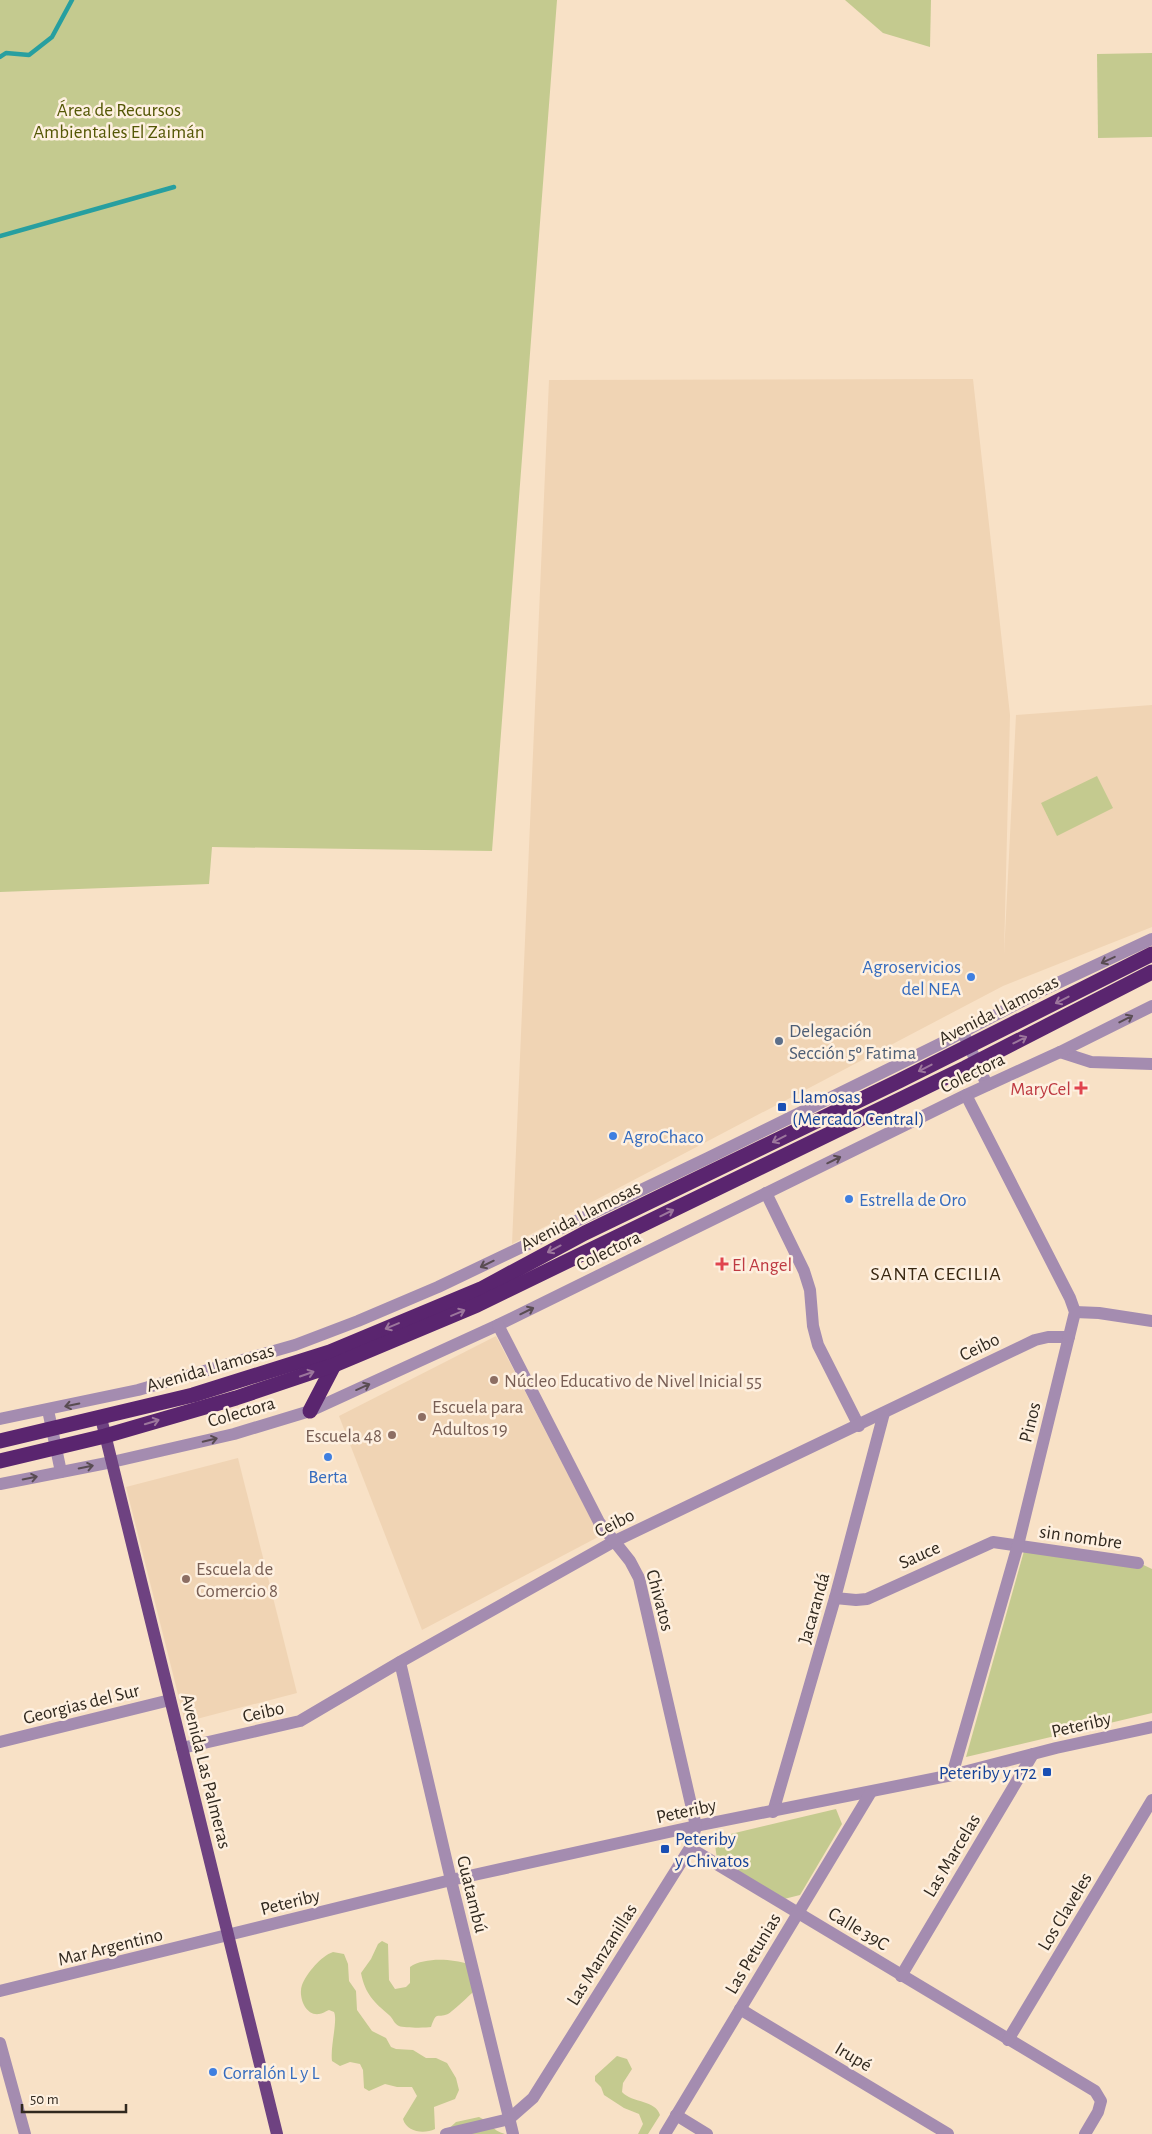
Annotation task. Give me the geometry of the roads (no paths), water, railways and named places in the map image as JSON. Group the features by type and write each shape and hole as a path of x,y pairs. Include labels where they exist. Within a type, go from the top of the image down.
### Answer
{"highway":[{"name":"Avenida Llamosas","path":"0,1442 169,1401 330,1352 480,1289 581,1227 711,1164 969,1046 1152,954"},
{"name":"Avenida Llamosas","path":"0,1461 105,1436 236,1398 334,1365 477,1305 976,1062 1152,972"},
{"path":"310,1411 334,1365"}],"main road":[{"name":"Avenida Las Palmeras","path":"101,1418 277,2134"}],"street":[{"path":"962,1032 1046,989 1152,939"},
{"name":"Colectora","path":"0,1484 112,1462 234,1434 310,1411 498,1326 966,1094 1060,1052 1152,1006"},
{"name":"Colectora","path":"711,1164 962,1032 987,1085"},
{"path":"944,1042 969,1046"},
{"path":"1060,1052 1091,1062 1152,1064"},
{"path":"966,1094 1070,1298 1075,1312 1099,1313 1152,1322"},
{"path":"766,1193 807,1280 813,1308 813,1326 818,1345 859,1426"},
{"path":"0,1419 138,1390 295,1345 358,1321 581,1227"},
{"name":"Pinos","path":"952,1775 1018,1545 1075,1312"},
{"name":"Chivatos","path":"498,1326 599,1522 630,1561 639,1578 696,1826"},
{"name":"Ceibo","path":"182,1748 300,1721 400,1662 613,1542 859,1426 1034,1340 1048,1337 1069,1337"},
{"path":"138,1390 169,1401"},
{"path":"96,1400 101,1418"},
{"path":"48,1410 61,1472"},
{"name":"Jacarandá","path":"773,1812 835,1598 884,1413"},
{"name":"Sauce","path":"835,1598 856,1600 867,1598 993,1542 1018,1545"},
{"name":"sin nombre","path":"1018,1545 1138,1563"},
{"name":"Guatambú","path":"400,1662 450,1880 514,2134"},
{"name":"Georgias del Sur","path":"0,1742 170,1700"},
{"name":"Peteriby","path":"228,1936 450,1880 696,1826 952,1775 1033,1754 1152,1727"},
{"name":"Las Marcelas","path":"902,1976 1033,1754"},
{"name":"Las Petunias","path":"665,2134 871,1792"},
{"name":"Los Claveles","path":"1008,2040 1152,1800"},
{"name":"Las Manzanillas","path":"509,2119 533,2098 690,1848 696,1826"},
{"name":"Calle 39C","path":"690,1848 1095,2092 1101,2101 1098,2112 1084,2134"},
{"name":"Mar Argentino","path":"0,1992 228,1936"},
{"name":"Irupé","path":"740,2009 948,2134"},
{"path":"0,2043 25,2134"},
{"path":"676,2115 707,2134"},
{"path":"446,2134 509,2119"}],"waterway":[{"path":"0,57 6,53 29,55 52,37 72,0"},
{"path":"0,236 174,187"}],"place":[{"name":"Agroservicios del NEA","path":"971,977"},
{"name":"Delegación Sección 5º Fatima","path":"779,1041"},
{"name":"MaryCel","path":"1081,1088"},
{"name":"Llamosas (Mercado Central)","path":"782,1107"},
{"name":"AgroChaco","path":"613,1136"},
{"name":"Estrella de Oro","path":"849,1199"},
{"name":"El Angel","path":"722,1264"},
{"name":"Núcleo Educativo de Nivel Inicial 55","path":"494,1380"},
{"name":"Escuela para Adultos 19","path":"422,1417"},
{"name":"Escuela 48","path":"392,1435"},
{"name":"Berta","path":"328,1457"},
{"name":"Escuela de Comercio 8","path":"186,1579"},
{"name":"Peteriby y 172","path":"1047,1772"},
{"name":"Peteriby y Chivatos","path":"665,1849"},
{"name":"Corralón L y L","path":"213,2072"}],"district":[{"name":"SANTA CECILIA","path":"936,1273"}],"park label":[{"name":"Área de Recursos Ambientales El Zaimán","path":"119,120"}]}
